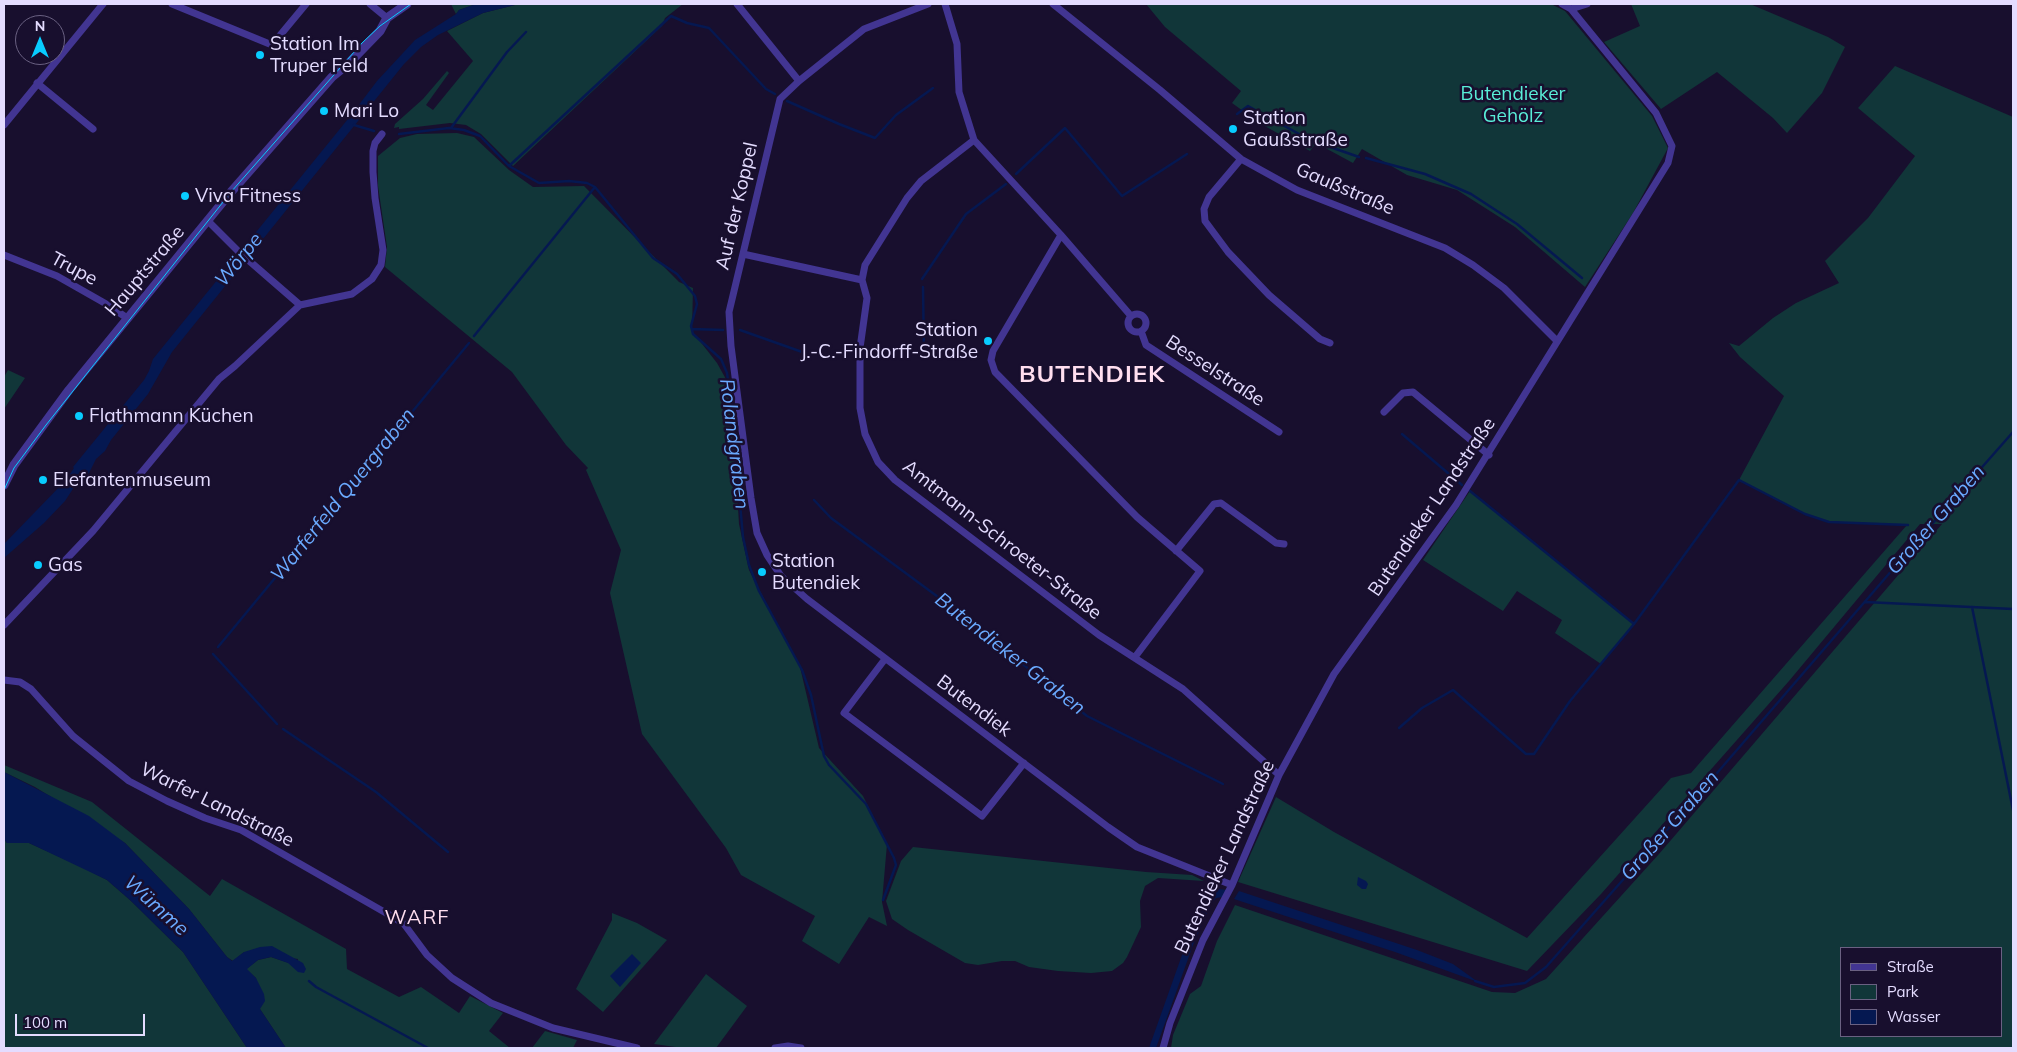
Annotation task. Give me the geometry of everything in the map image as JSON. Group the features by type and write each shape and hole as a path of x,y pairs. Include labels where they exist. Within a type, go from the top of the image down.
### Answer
{"street":[{"path":"4,125 103,4"},
{"path":"172,4 272,46 306,4"},
{"path":"370,4 387,18"},
{"name":"Hauptstraße","path":"4,485 14,465 27,447 126,318 136,311 208,221 332,77 349,64 380,31 387,18 407,4"},
{"path":"737,4 799,81"},
{"name":"Auf der Koppel","path":"751,498 729,330 729,312 780,100 799,81 864,29 928,4"},
{"path":"743,254 862,280 865,264 907,198 921,181 974,140 959,92 957,44 944,4"},
{"name":"Gaußstraße","path":"1053,4 1160,90 1241,159 1297,190 1445,248 1473,265 1504,288 1557,341"},
{"path":"1562,4 1571,9 1587,4"},
{"name":"Butendieker Landstraße","path":"1163,1048 1170,1023 1203,940 1232,885 1279,775 1334,674 1446,520 1489,455 1557,341 1668,163 1672,146 1656,113 1571,9"},
{"path":"37,83 93,129"},
{"path":"4,624 93,531 219,378 235,366 300,305 352,294 372,279 381,265 383,250 375,198 373,151 375,143 382,134"},
{"name":"Besselstraße","path":"974,140 1061,235 1131,316"},
{"path":"1241,159 1208,197 1204,209 1205,222 1228,252 1269,295 1320,339 1330,343"},
{"path":"208,221 239,252 300,305"},
{"path":"1061,235 993,351 992,360 995,372 1111,491 1200,571 1135,657"},
{"name":"Trupe","path":"4,255 57,276 108,305 126,318"},
{"name":"Amtmann-Schroeter-Straße","path":"862,280 867,298 860,348 860,408 865,434 878,462 895,480 1099,635 1183,689 1279,775"},
{"name":"Besselstraße","path":"1138,314 1144,317 1146,324 1141,331 1136,332 1130,329 1128,322 1131,316 1138,314"},
{"name":"Besselstraße","path":"1141,331 1146,346 1279,432"},
{"path":"1384,412 1403,393 1413,392 1489,455"},
{"name":"Butendiek","path":"751,498 757,533 767,555 781,576 807,599 1137,847 1232,885"},
{"path":"1176,551 1214,504 1221,503 1276,544 1284,544"},
{"path":"885,659 844,713 982,816 1024,763"},
{"name":"Warfer Landstraße","path":"4,680 20,682 31,689 73,736 129,781 174,804 241,830 389,914 404,924 427,956 452,978 491,1003 553,1028 637,1048"},
{"path":"775,1048 788,1046 801,1048"}],"green space":[{"path":"451,4 476,4 459,10 456,14"},
{"path":"519,4 683,4 665,18 662,26 513,166 481,134 466,125 450,123 394,128 395,124 423,99 447,71 449,73 426,105 433,110 473,61 447,31 483,13"},
{"name":"Butendieker Gehölz","path":"1146,4 1551,4 1565,11 1652,116 1668,148 1633,213 1585,287 1515,227 1457,190 1407,175 1362,149 1353,163 1316,143 1310,151 1261,124 1232,103 1241,91 1165,27"},
{"path":"1631,4 1750,4 1828,37 1845,47 1822,93 1787,133 1773,118 1717,72 1661,109 1604,42 1640,26"},
{"path":"1895,66 2013,117 2013,1048 1171,1048 1173,1035 1190,994 1201,986 1217,941 1235,905 1492,992 1515,993 1546,979 1659,854 1942,524 1920,524 1789,681 1601,894 1527,971 1238,882 1276,797 1334,832 1527,938 1671,778 1691,773 1907,525 1829,522 1805,514 1739,480 1784,396 1740,357 1729,343 1739,346 1773,318 1796,303 1839,283 1825,261 1868,218 1915,156 1858,108"},
{"path":"457,133 474,137 509,170 533,187 584,186 679,282 693,288 692,331 717,363 727,381 739,524 749,570 800,667 819,748 863,796 887,844 882,902 887,926 869,917 839,964 802,941 815,916 741,875 726,848 642,734 610,593 621,550 586,470 588,468 566,445 512,372 385,267 387,247 378,186 378,156 400,138 417,134"},
{"path":"8,370 25,378 4,409 4,377"},
{"path":"1470,491 1634,624 1601,664 1555,633 1562,620 1517,591 1503,611 1423,560"},
{"path":"4,765 92,802 210,896 222,879 346,949 347,969 399,997 421,987 459,1013 470,996 503,1013 489,1031 510,1048 286,1048 260,1009 256,978 246,969 258,960 271,957 289,963 295,968 298,959 244,952 233,961 227,957 189,909 125,843 35,787 4,772"},
{"path":"4,839 7,843 29,843 107,880 183,952 247,1048 4,1048"},
{"path":"913,847 1146,872 1192,875 1204,881 1158,878 1145,886 1140,901 1141,927 1127,957 1123,963 1112,971 1091,973 1058,971 1029,967 1015,961 978,965 965,963 892,919 886,901 901,861"},
{"path":"612,913 637,923 667,940 603,1012 576,989 612,920"},
{"path":"706,974 747,1006 716,1048 683,1048 654,1044"},
{"path":"545,1031 577,1040 573,1048 532,1048"}],"water":[{"name":"Wörpe","path":"476,4 519,4 483,13 438,35 421,47 404,64 172,352 148,394 111,440 105,451 96,459 86,477 82,475 65,501 44,523 4,558 4,544 66,480 73,467 144,380 153,359 377,81 415,40 456,14 459,10"},
{"name":"Wümme","path":"4,772 89,816 125,843 189,909 232,961 244,952 260,947 272,946 303,963 306,969 304,973 298,972 288,963 271,957 258,960 247,969 256,978 264,994 265,1001 260,1009 286,1048 247,1048 183,952 107,880 29,843 7,843 4,839"},
{"path":"1358,877 1368,884 1366,889 1362,889 1357,885"},
{"path":"1219,889 1227,890 1223,897 1216,898 1211,904 1193,945 1156,1048 1149,1048 1193,924 1213,891"},
{"path":"1239,891 1417,950 1453,964 1478,982 1395,952 1234,899"},
{"path":"632,954 641,963 620,987 610,976"}],"waterway":[{"path":"509,166 671,16 687,23 709,28 766,89 775,94"},
{"path":"451,128 507,52 526,32"},
{"path":"787,101 875,138 896,115 933,88"},
{"path":"1237,114 1248,106 1310,140 1359,157"},
{"name":"Rolandgraben","path":"354,125 374,131"},
{"name":"Rolandgraben","path":"399,134 449,128 464,130 480,136 509,166 539,183 569,181 587,183 595,187 653,258 677,274 695,296 697,304 691,326 693,334 721,359 727,373 743,537 749,565 759,591 802,670 811,695 824,756 829,765 866,804 894,858 896,865 883,900"},
{"path":"1016,174 1065,128 1122,196 1187,154"},
{"path":"1366,158 1425,174 1471,194 1517,224 1582,278"},
{"path":"922,279 966,214 1006,184"},
{"name":"Warferfeld Quergraben","path":"474,336 595,187"},
{"path":"923,287 924,356"},
{"path":"692,329 723,330"},
{"path":"740,330 805,353"},
{"name":"Warferfeld Quergraben","path":"218,647 469,343"},
{"name":"Großer Graben","path":"1475,981 1494,987 1525,983 1546,967 2013,432"},
{"path":"1402,434 1462,485"},
{"path":"1634,624 1739,480 1805,514 1829,522 1908,525"},
{"path":"1399,728 1422,708 1453,690 1526,754 1534,754 1570,701 1634,624 1470,491"},
{"name":"Butendieker Graben","path":"814,500 831,518 953,608 1087,716 1223,784"},
{"path":"1865,602 2013,609"},
{"path":"1972,607 2013,810"},
{"name":"Warferfeld Quergraben","path":"213,654 277,724"},
{"name":"Warferfeld Quergraben","path":"283,729 376,792 448,852"},
{"path":"309,981 316,987 428,1048"}],"tram line":[{"path":"4,490 14,468 46,425 231,192 362,43 380,26 411,4"}],"place":[{"name":"Station Im Truper Feld","path":"260,55"},
{"name":"Mari Lo","path":"324,111"},
{"name":"Station Gaußstraße","path":"1233,129"},
{"name":"Viva Fitness","path":"185,196"},
{"name":"Station J.-C.-Findorff-Straße","path":"988,341"},
{"name":"Flathmann Küchen","path":"79,416"},
{"name":"Elefantenmuseum","path":"43,480"},
{"name":"Gas","path":"38,565"},
{"name":"Station Butendiek","path":"762,572"}],"district":[{"name":"BUTENDIEK","path":"1092,375"},
{"name":"WARF","path":"417,918"}]}
